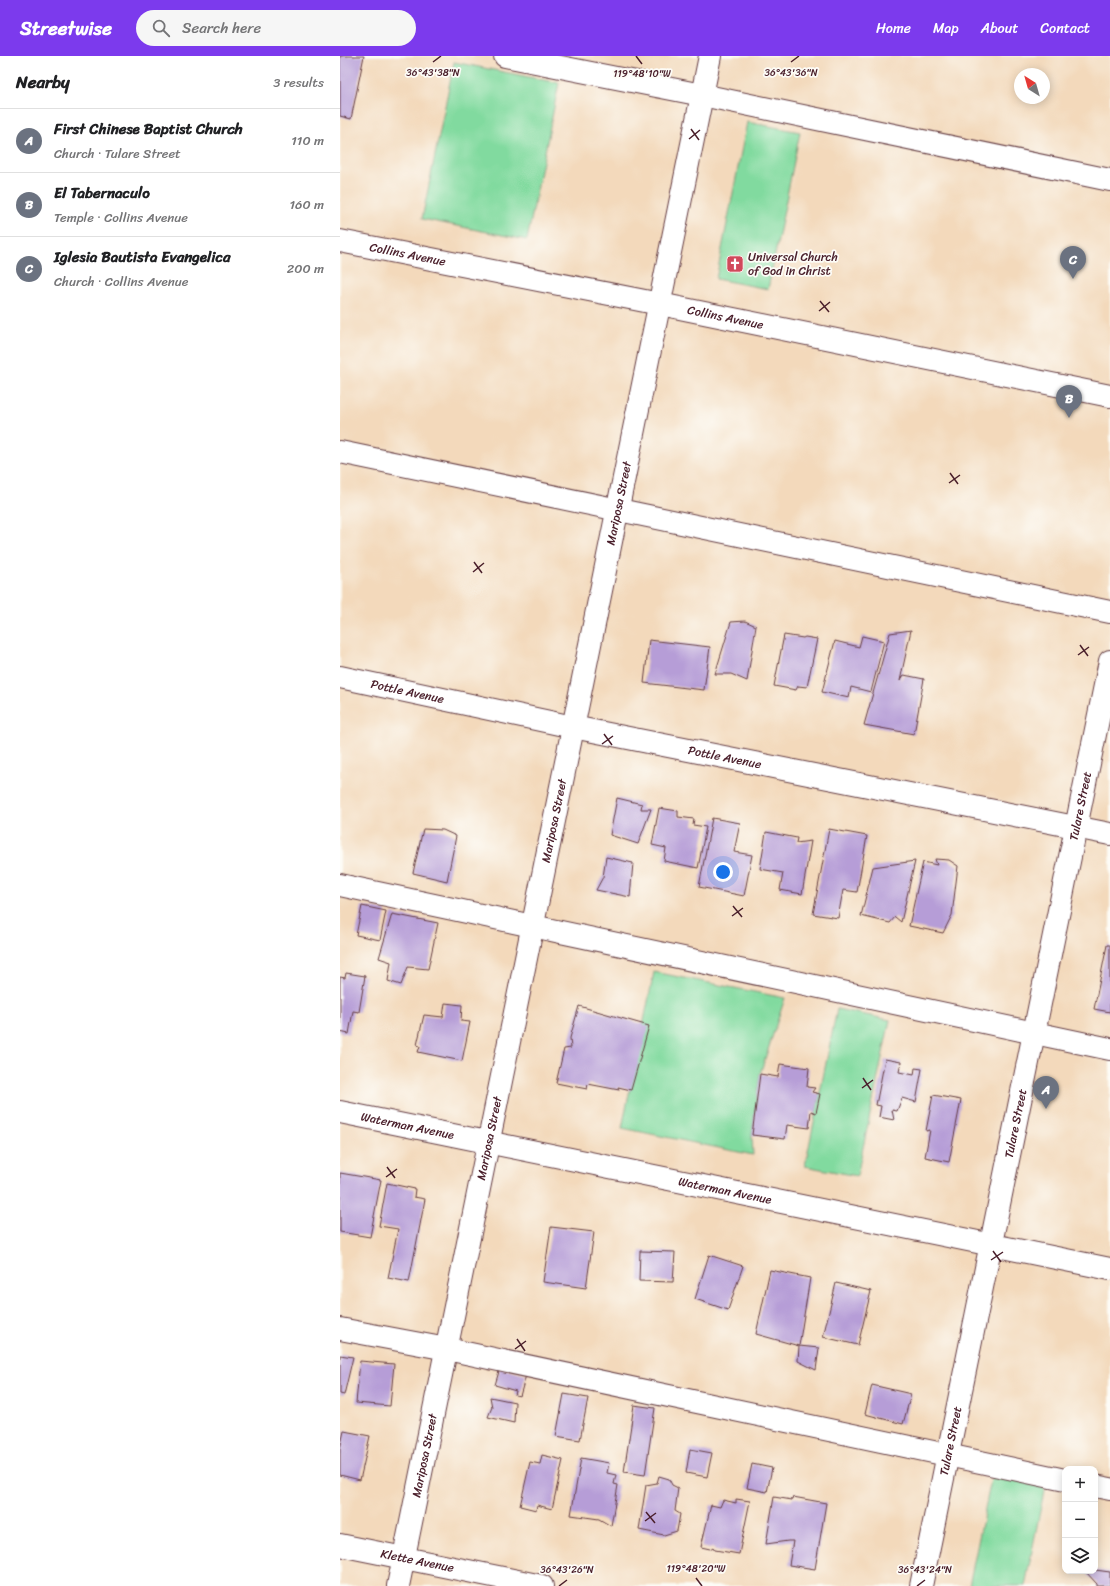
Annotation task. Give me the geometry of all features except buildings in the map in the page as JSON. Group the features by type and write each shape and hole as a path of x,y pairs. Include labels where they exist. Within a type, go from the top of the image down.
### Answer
{"street":[{"path":"505,56 702,95 1110,180"},
{"name":"Mariposa Street","path":"398,1586 710,56"},
{"name":"Collins Avenue","path":"340,241 660,304 1110,396"},
{"path":"340,452 1110,612"},
{"name":"Tulare Street","path":"921,1586 1077,828 1105,712 1110,661"},
{"name":"Pottle Avenue","path":"340,677 573,727 1110,834"},
{"path":"340,885 1110,1049"},
{"name":"Waterman Avenue","path":"340,1112 990,1245 1110,1268"},
{"path":"340,1329 446,1349 1062,1479"},
{"path":"1098,1487 1110,1489"},
{"name":"Klette Avenue","path":"340,1545 542,1586"}],"green space":[{"path":"454,62 559,83 527,240 422,219"},
{"path":"747,122 800,132 768,289 716,279"},
{"path":"654,972 785,998 760,1074 752,1135 753,1155 622,1128"},
{"path":"837,1009 890,1020 857,1176 805,1166"},
{"path":"992,1475 1045,1486 1025,1586 969,1586"}],"place":[{"name":"Universal Church of God in Christ","path":"735,264"},
{"name":"Iglesia Bautista Evangelica","path":"1073,279"},
{"name":"El Tabernaculo","path":"1069,418"},
{"name":"First Chinese Baptist Church","path":"1046,1109"}]}
